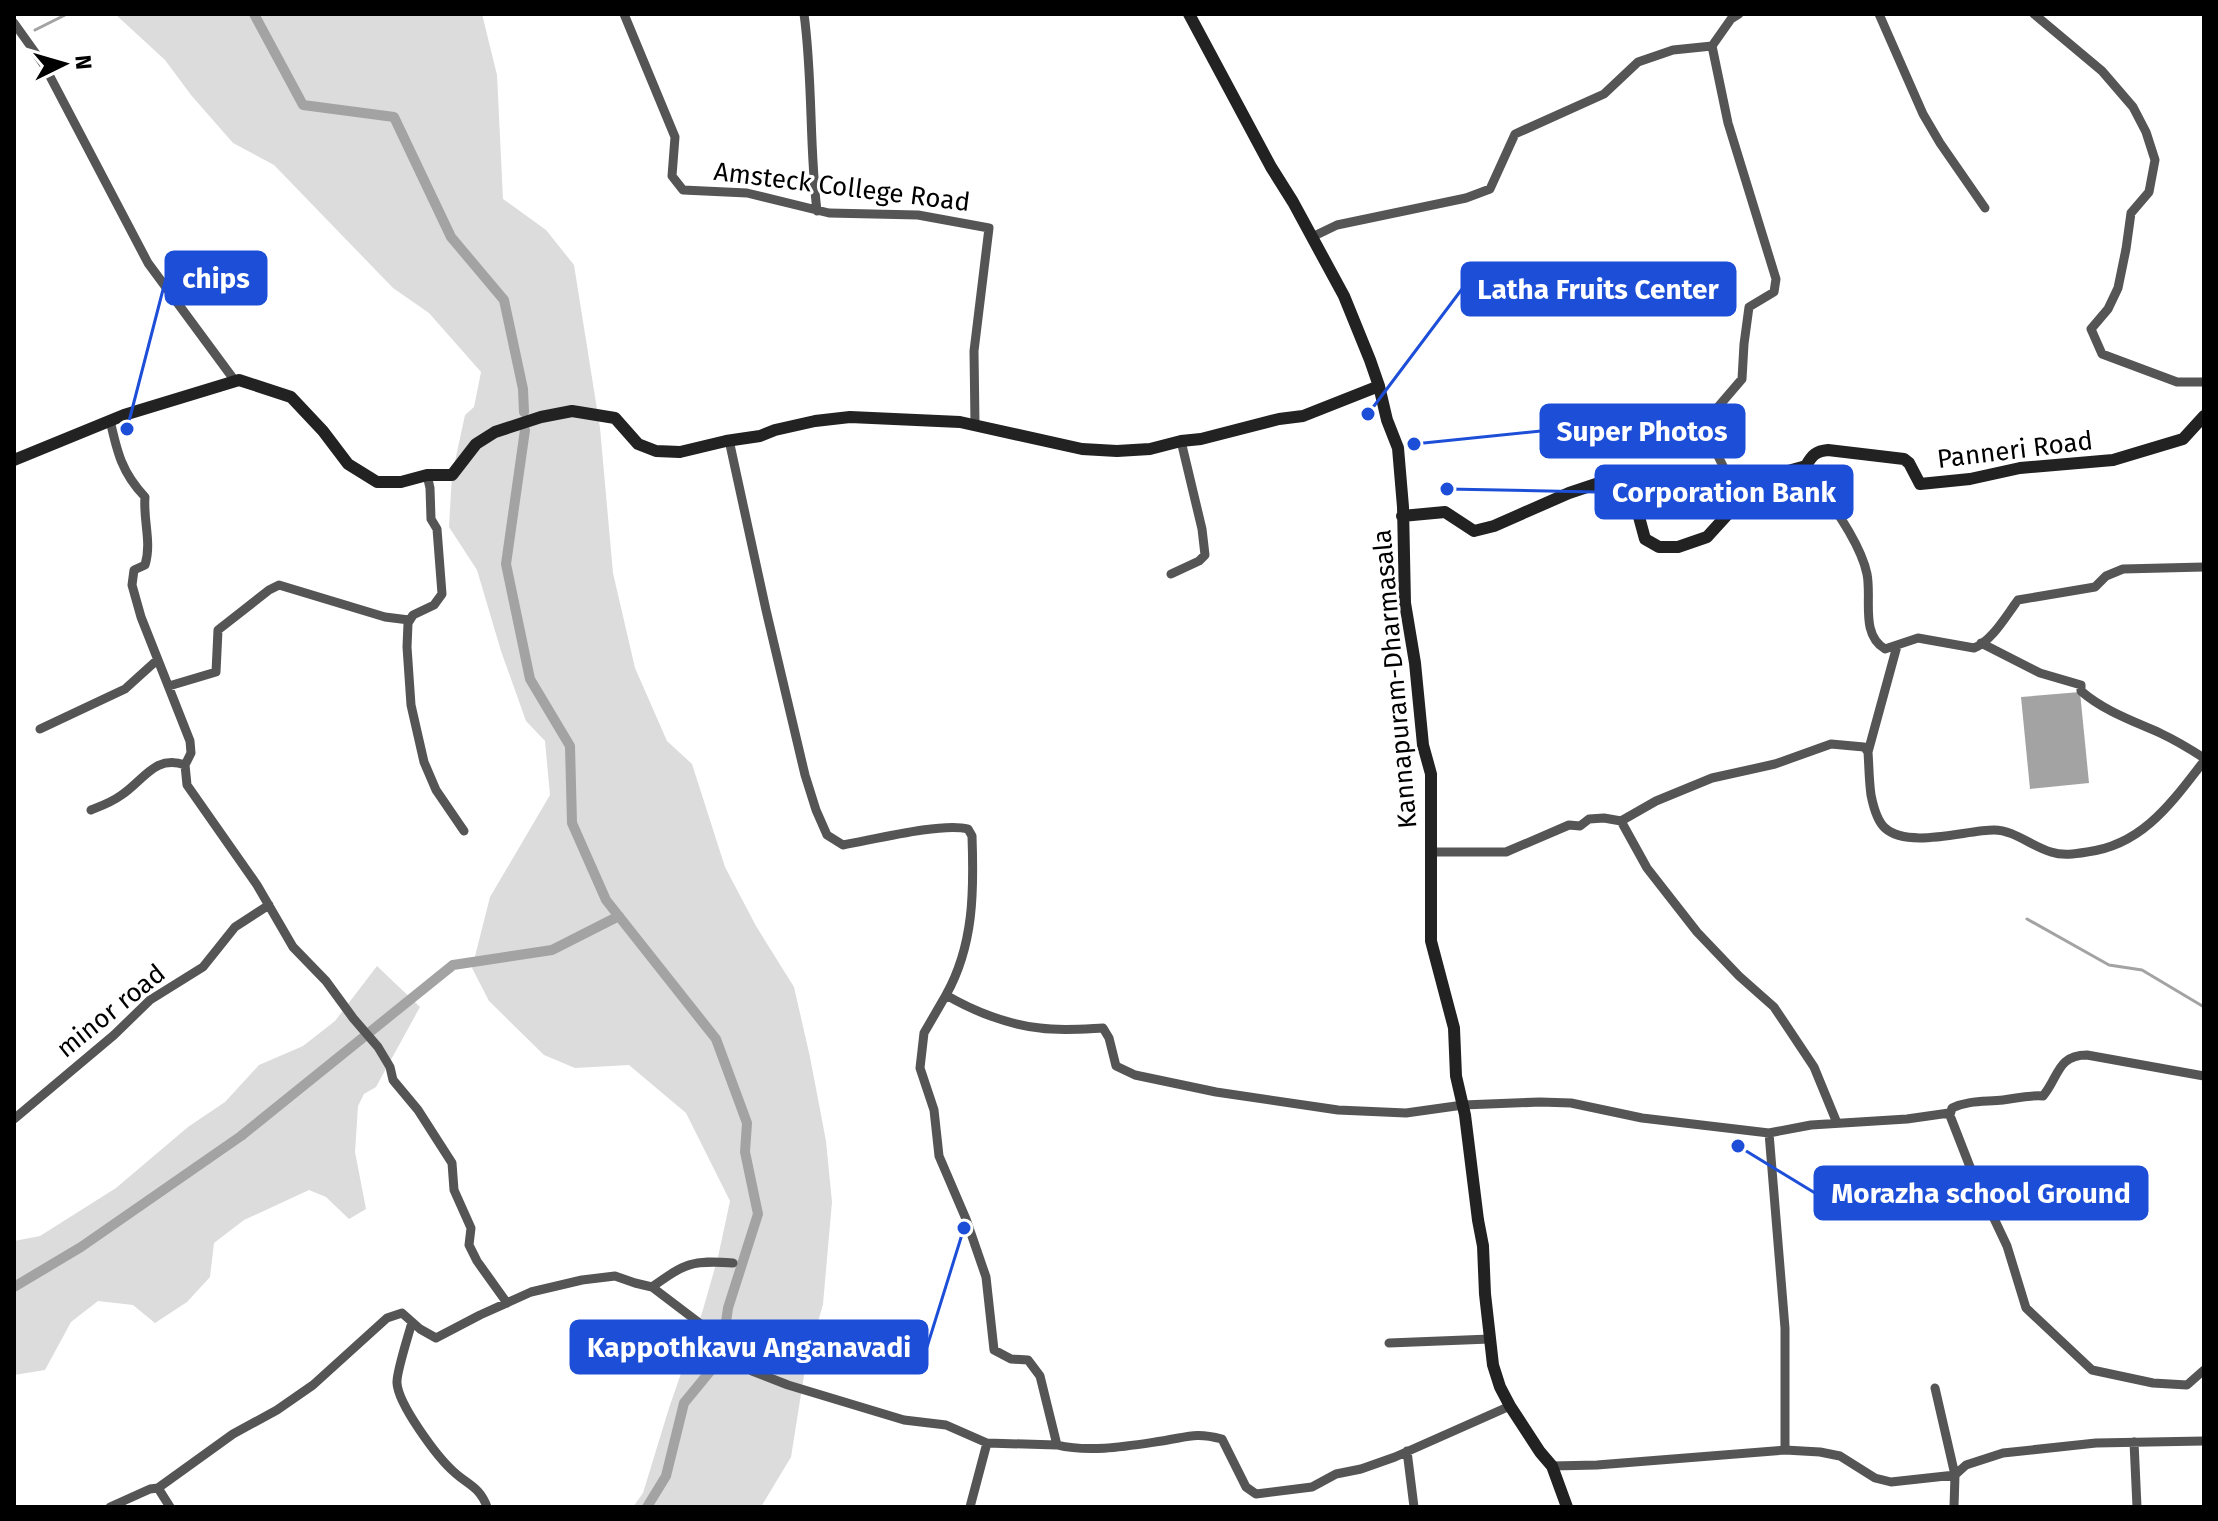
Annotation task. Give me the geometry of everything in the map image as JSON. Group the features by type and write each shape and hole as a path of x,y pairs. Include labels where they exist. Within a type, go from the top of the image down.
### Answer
{"main road":[{"name":"Kannapuram-Dharmasala","path":"1189,14 1344,296 1379,386 1398,448 1405,603 1423,745 1431,774 1431,941 1454,1028 1456,1076 1483,1246 1493,1365 1510,1406 1552,1466 1567,1507"},
{"path":"14,460 110,420 237,380 291,397 348,464 377,482 452,475 476,444 495,432 572,411 615,418 638,444 656,451 680,452 815,421 850,417 975,424 1082,449 1117,451 1150,449 1303,416 1379,386"},
{"name":"Panneri Road","path":"1402,516 1445,512 1474,531 1620,476 1632,491 1645,539 1659,547 1678,547 1707,537 1747,493 1806,466 1813,454 1828,450 1904,459 1920,484 1970,479 2020,468 2113,460 2183,439 2204,416"}],"street":[{"name":"Amsteck College Road","path":"624,14 675,137 672,176 683,190 747,193 817,211 918,215 989,228 974,351 975,424"},
{"path":"804,14 808,45 812,176 817,211"},
{"path":"1739,14 1731,19 1712,46 1728,123 1776,279 1774,292 1749,307 1742,379 1704,428 1742,498"},
{"path":"1879,14 1923,114 1985,208"},
{"path":"2034,14 2102,71 2133,107 2146,132 2155,160 2149,192 2131,213 2118,288 2108,309 2091,329 2102,354 2177,382 2204,382"},
{"path":"14,23 44,65 148,263 237,380"},
{"path":"1312,237 1337,225 1466,198 1490,189 1515,134 1604,94 1638,62 1673,50 1712,46"},
{"path":"110,420 125,471 145,497 148,556 145,565 134,570 132,585 156,661 190,741 191,753 185,765 187,785 236,853 293,947 326,981 371,1040 390,1067 393,1080 418,1110 452,1163 454,1190 471,1228 469,1245 507,1303"},
{"path":"729,440 795,736 816,810 827,835 843,845 950,828 968,829 972,836 973,899 968,937 946,995 924,1033 920,1068 934,1110 939,1156 986,1277 994,1350 1011,1359 1028,1360 1040,1376 1057,1445"},
{"path":"1171,574 1205,555 1202,529 1181,441"},
{"path":"1806,466 1847,529 1865,564 1870,635 1876,644 1885,649 1918,638 1974,648 1996,629 2018,600 2095,587 2106,576 2123,569 2204,567"},
{"path":"427,475 431,519 437,529 439,544 442,594 434,605 409,620 407,647 411,705 424,762 436,790 464,831"},
{"path":"169,686 216,672 218,630 279,585 385,617 409,620"},
{"path":"1897,646 1868,752 1875,809 1883,826 1891,832 1928,837 1994,830 2067,855 2105,850 2137,836 2163,812 2204,759 2162,734 2114,713 2088,697 2081,691 2081,685 2040,673 1981,643"},
{"path":"40,729 125,689 156,661"},
{"path":"1432,852 1506,852 1569,825 1580,826 1589,819 1621,821 1656,801 1712,778 1775,764 1831,744 1864,747 1868,752"},
{"path":"91,810 118,798 164,762 174,761 185,765"},
{"path":"1621,821 1647,868 1697,932 1774,1007 1814,1067 1837,1123"},
{"name":"minor road","path":"14,1119 114,1035 150,1000 203,967 235,927 269,905"},
{"path":"946,995 998,1018 1039,1028 1103,1028 1109,1038 1116,1066 1135,1075 1216,1092 1338,1110 1406,1113 1463,1105 1571,1103 1642,1118 1769,1133 1811,1125 1950,1115"},
{"path":"2204,1076 2074,1055 2062,1063 2051,1087 2043,1096 1966,1102 1952,1108 1950,1115 1972,1172 2007,1246 2026,1308 2092,1370 2153,1383 2187,1385 2204,1370"},
{"path":"1769,1133 1785,1328 1785,1450"},
{"path":"652,1287 682,1266 706,1261 733,1263"},
{"path":"110,1507 158,1488 233,1434 277,1410 313,1385 387,1318 402,1313 436,1338 531,1292 615,1276 652,1287 724,1342 752,1371 788,1385 904,1420 946,1425 987,1443 1057,1445 1079,1450 1202,1434 1222,1439 1246,1487 1256,1494 1312,1487 1336,1474 1361,1469 1510,1406"},
{"path":"412,1322 396,1382 402,1398 443,1462 482,1493 487,1507"},
{"path":"1389,1343 1490,1339"},
{"path":"1935,1388 1955,1475 1954,1507"},
{"path":"1552,1466 1785,1450 1840,1456 1875,1478 1891,1482 1955,1475 1966,1465 2003,1453 2096,1443 2204,1441"},
{"path":"2134,1442 2137,1507"},
{"path":"970,1507 987,1443"},
{"path":"1407,1451 1414,1507"},
{"path":"158,1488 170,1507"}],"shaded area":[{"path":"115,14 482,14 497,75 503,199 546,230 574,265 600,428 613,573 635,668 667,741 692,764 725,867 756,926 794,987 826,1141 832,1202 823,1304 805,1369 791,1457 761,1507 633,1507 643,1493 702,1313 730,1201 686,1113 629,1065 575,1068 544,1055 489,1001 472,968 490,897 550,795 545,741 526,721 477,570 449,527 452,475 465,415 474,407 481,372 429,313 393,288 274,165 233,143 165,60"},
{"path":"2080,692 2089,783 2030,789 2021,697"},
{"path":"377,966 420,1007 376,1087 364,1094 358,1106 355,1152 366,1209 349,1219 326,1197 309,1190 244,1220 214,1243 210,1277 187,1302 155,1323 133,1305 98,1301 71,1322 45,1370 14,1375 14,1241 40,1236 116,1188 188,1127 225,1102 259,1065 303,1046 335,1021"}],"waterway":[{"path":"35,30 67,14"},
{"path":"254,14 303,105 394,117 451,237 504,300 523,389 524,412"},
{"path":"525,430 506,564 530,679 570,746 572,823 606,900 716,1039 747,1123 745,1152 758,1214 728,1308 721,1358 684,1403 666,1476 647,1507"},
{"path":"14,1287 81,1247 241,1136 453,965 552,950 619,916"},
{"path":"2027,919 2109,965 2142,970 2204,1007"}],"place":[{"name":"Latha Fruits Center","path":"1368,414"},
{"name":"chips","path":"127,429"},
{"name":"Super Photos","path":"1414,444"},
{"name":"Corporation Bank","path":"1447,489"},
{"name":"Morazha school Ground","path":"1738,1146"},
{"name":"Kappothkavu Anganavadi","path":"964,1228"}]}
